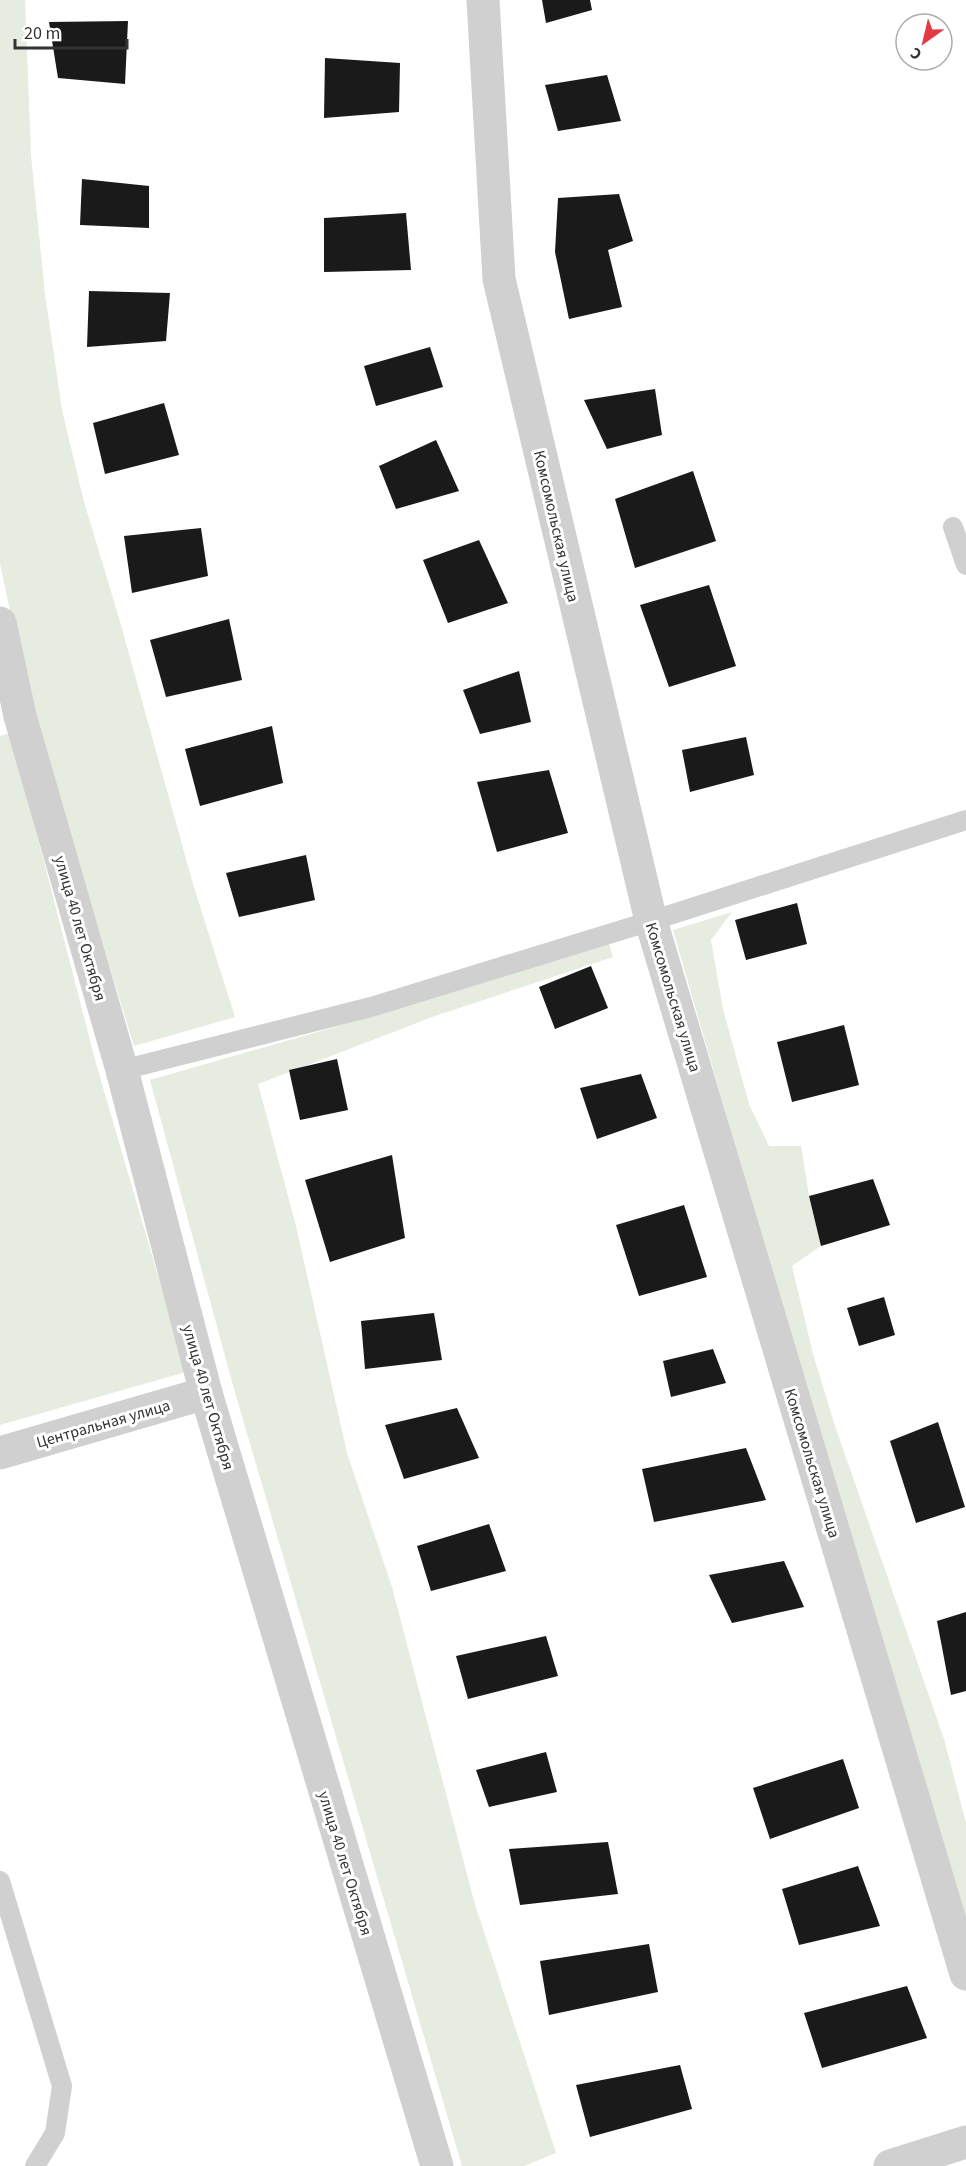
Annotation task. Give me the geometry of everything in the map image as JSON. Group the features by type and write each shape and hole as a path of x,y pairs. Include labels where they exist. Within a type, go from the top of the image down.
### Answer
{"street":[{"name":"Комсомольская улица","path":"483,0 499,279 651,921 966,1974"},
{"name":"улица 40 лет Октября","path":"0,623 10,719 122,1070 206,1393 437,2166"},
{"name":"Центральная улица","path":"0,1453 206,1393"},
{"path":"890,2166 966,2142"}],"lane":[{"path":"953,527 966,565"},
{"path":"122,1070 371,1007 651,921 966,820"},
{"path":"0,1881 62,2086 55,2133 35,2166"}],"shaded area":[{"path":"0,0 25,0 31,155 45,294 62,410 84,502 119,618 193,884 235,1017 134,1046 32,712 0,564"},
{"path":"11,733 95,1060 186,1372 0,1425 0,736"},
{"path":"732,912 711,940 723,1009 749,1104 769,1146 801,1146 809,1196 821,1246 792,1266 813,1354 834,1423 944,1739 966,1823 966,1944 673,930"},
{"path":"609,943 613,957 435,1016 258,1084 296,1226 347,1453 392,1587 474,1901 556,2153 524,2166 462,2166 234,1389 150,1080 373,1016"}],"building":[{"path":"542,0 590,0 592,10 546,23"},
{"path":"128,21 125,84 58,78 49,22"},
{"path":"325,58 400,63 399,112 324,118"},
{"path":"607,75 621,121 558,131 545,85"},
{"path":"82,179 149,186 149,228 80,225"},
{"path":"619,194 633,241 608,250 622,307 569,319 555,252 558,198"},
{"path":"406,213 411,270 324,272 324,218"},
{"path":"89,291 170,293 166,341 87,347"},
{"path":"430,347 443,387 376,406 364,366"},
{"path":"655,389 662,435 607,449 584,400"},
{"path":"164,403 179,455 105,474 93,423"},
{"path":"436,440 459,491 396,509 379,466"},
{"path":"693,471 716,541 635,568 615,499"},
{"path":"201,528 208,576 132,593 124,536"},
{"path":"479,540 508,603 448,623 423,560"},
{"path":"709,585 736,666 669,687 640,605"},
{"path":"229,619 242,680 166,697 150,640"},
{"path":"519,671 531,722 480,734 463,690"},
{"path":"272,726 283,783 200,806 185,749"},
{"path":"746,737 754,775 690,792 682,750"},
{"path":"549,770 568,833 497,852 477,782"},
{"path":"306,855 315,900 239,917 226,873"},
{"path":"797,903 807,944 746,960 735,920"},
{"path":"591,966 608,1008 555,1029 539,987"},
{"path":"844,1025 859,1085 792,1102 777,1042"},
{"path":"337,1059 348,1110 300,1120 289,1070"},
{"path":"641,1074 657,1118 597,1139 580,1088"},
{"path":"392,1155 405,1238 330,1262 305,1180"},
{"path":"873,1179 890,1225 821,1246 809,1196"},
{"path":"684,1205 707,1277 639,1296 616,1225"},
{"path":"884,1297 895,1335 859,1346 847,1308"},
{"path":"434,1313 442,1360 365,1369 361,1321"},
{"path":"713,1349 726,1383 671,1397 663,1361"},
{"path":"457,1408 479,1458 404,1479 385,1425"},
{"path":"938,1422 965,1507 916,1523 890,1441"},
{"path":"746,1448 766,1500 654,1522 642,1469"},
{"path":"489,1524 506,1571 431,1591 417,1546"},
{"path":"784,1561 804,1607 732,1623 709,1575"},
{"path":"966,1612 966,1691 951,1695 937,1621"},
{"path":"546,1636 558,1676 468,1699 456,1656"},
{"path":"546,1752 557,1792 489,1807 476,1770"},
{"path":"843,1759 859,1808 770,1839 753,1788"},
{"path":"608,1842 618,1894 520,1905 509,1849"},
{"path":"858,1866 880,1926 799,1945 782,1889"},
{"path":"649,1944 658,1992 549,2015 540,1961"},
{"path":"907,1986 927,2038 822,2068 804,2013"},
{"path":"680,2065 692,2109 590,2137 576,2085"}]}
